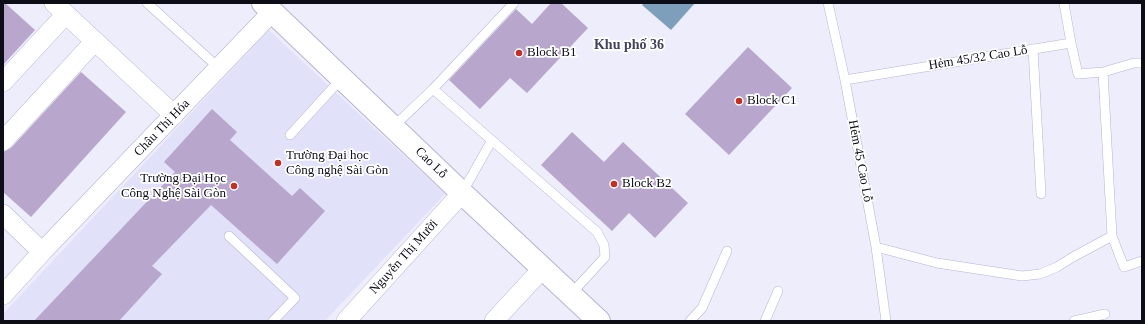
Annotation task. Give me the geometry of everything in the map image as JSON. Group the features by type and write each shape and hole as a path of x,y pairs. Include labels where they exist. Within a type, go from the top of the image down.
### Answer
{"street":[{"name":"Châu Thị Hóa","path":"3,295 42,252 219,68 268,8"},
{"name":"Cao Lỗ","path":"268,8 599,321"},
{"path":"3,82 60,9 174,115"},
{"path":"3,141 95,41"},
{"name":"Nguyễn Thị Mười","path":"346,321 462,193"},
{"path":"3,214 42,252"},
{"path":"494,321 543,268"}],"lane":[{"path":"147,3 219,68"},
{"path":"393,127 433,89 514,3"},
{"name":"Hẻm 45 Cao Lỗ","path":"828,3 845,80 876,247 886,321"},
{"path":"1064,3 1078,74 1103,72 1134,63 1142,63"},
{"name":"Hẻm 45/32 Cao Lỗ","path":"845,80 1071,43"},
{"path":"1033,49 1041,194"},
{"path":"1103,72 1112,236 1124,267 1142,261"},
{"path":"290,135 342,78"},
{"path":"433,89 597,232 604,244 604,257 571,294"},
{"path":"462,193 492,140"},
{"path":"230,236 295,298 273,321"},
{"path":"876,247 937,263 1022,276 1040,274 1057,267 1112,236"},
{"path":"690,321 702,308 727,251"},
{"path":"765,321 778,291"},
{"path":"1074,321 1105,314"}],"shaded area":[{"path":"644,3 695,3 671,30 642,5"},
{"name":"Trường Đại học Công nghệ Sài Gòn","path":"269,30 445,194 325,321 3,321 3,314"}],"building":[{"path":"3,3 5,3 35,30 3,65"},
{"name":"Block B1","path":"551,3 561,3 588,28 527,93 510,78 480,109 449,80 516,9 532,24"},
{"name":"Block C1","path":"748,47 792,88 729,155 685,114"},
{"path":"81,72 126,112 31,217 3,192 3,152 11,148"},
{"path":"212,109 237,132 230,140 292,196 300,188 325,211 277,264 211,205 152,266 162,274 119,321 34,321 175,172 164,162"},
{"name":"Block B2","path":"572,132 604,162 623,142 688,203 655,238 629,213 612,231 541,165"}],"place":[{"name":"Block B1","path":"519,53"},
{"name":"Block C1","path":"739,101"},
{"name":"Trường Đại học Công nghệ Sài Gòn","path":"278,163"},
{"name":"Block B2","path":"614,184"},
{"name":"Trường Đại Học Công Nghệ Sài Gòn","path":"234,186"}],"district":[{"name":"Khu phố 36","path":"629,45"}]}
